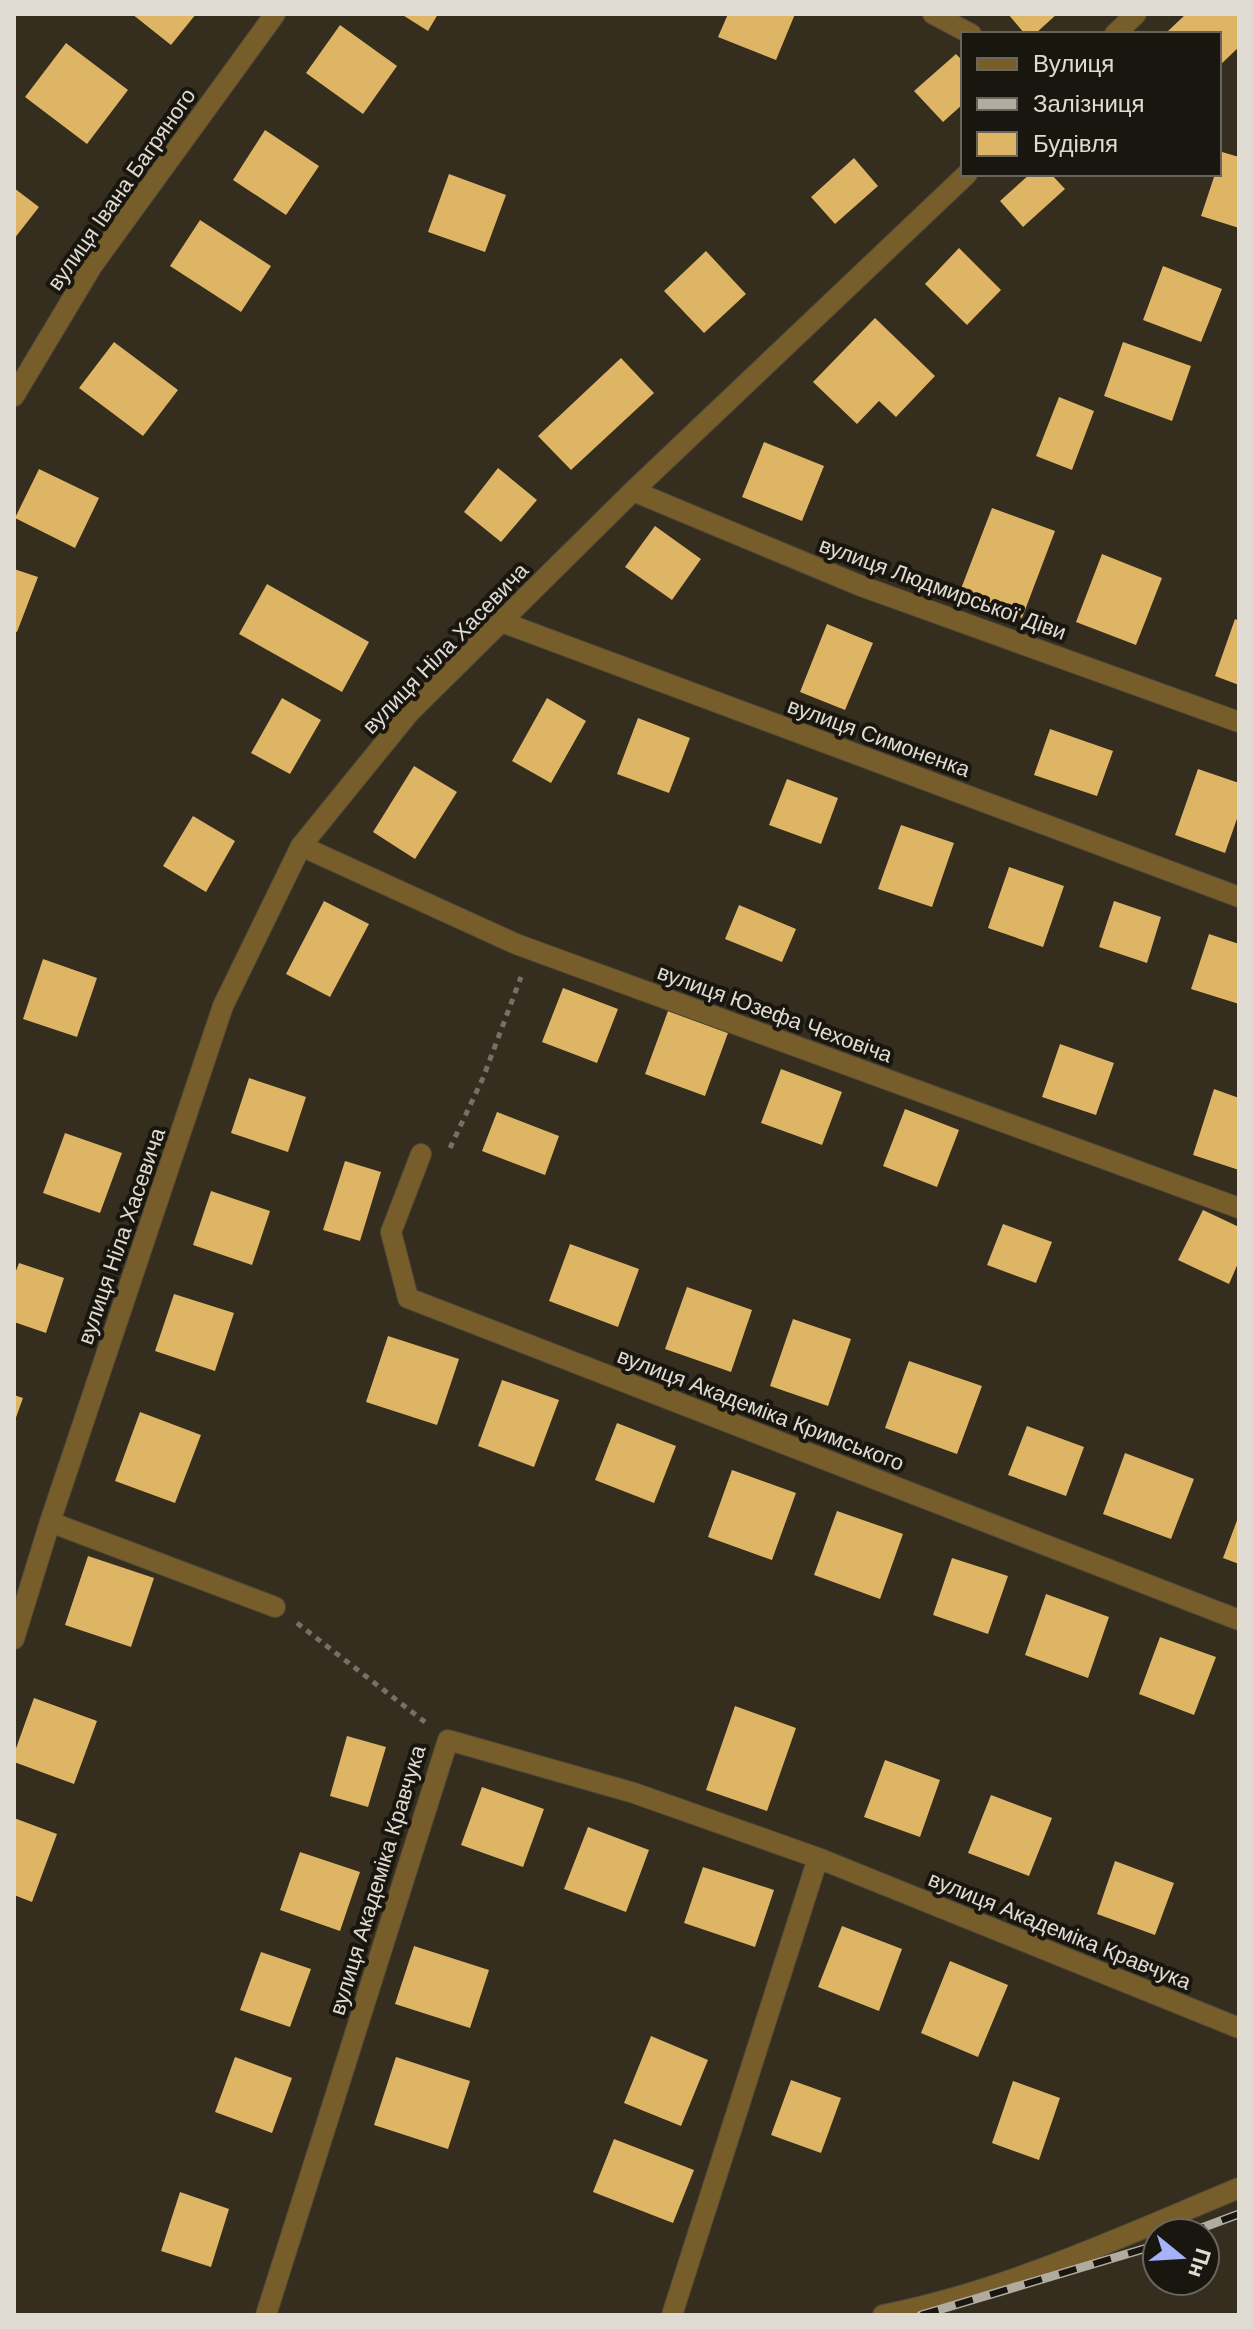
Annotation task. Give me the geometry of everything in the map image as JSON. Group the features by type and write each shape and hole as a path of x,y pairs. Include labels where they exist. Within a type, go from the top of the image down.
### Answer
{"street":[{"name":"вулиця Івана Багряного","path":"14,396 92,266 275,14"},
{"path":"933,14 967,32"},
{"path":"1117,32 1136,14"},
{"name":"вулиця Ніла Хасевича","path":"14,1639 50,1522 223,1006 301,846 409,713 633,491 965,176"},
{"name":"вулиця Людмирської Діви","path":"633,491 861,586 1239,722"},
{"name":"вулиця Симоненка","path":"502,622 1239,897"},
{"name":"вулиця Юзефа Чеховіча","path":"301,846 531,950 1239,1208"},
{"name":"вулиця Академіка Кримського","path":"421,1154 391,1232 408,1298 1239,1620"},
{"path":"50,1522 275,1607"},
{"name":"вулиця Академіка Кравчука","path":"266,2315 448,1740 634,1793 818,1858 1239,2028"},
{"path":"672,2315 818,1858"},
{"path":"883,2315 935,2305 1083,2253 1239,2188"}],"path":[{"path":"421,1154 449,1150 483,1078 531,950"},
{"path":"275,1607 448,1740"}],"building":[{"path":"132,14 196,14 171,45"},
{"path":"401,14 438,14 428,31"},
{"path":"728,14 795,14 776,60 718,37"},
{"path":"1008,14 1057,14 1037,32 1023,32"},
{"path":"1186,14 1239,14 1239,47 1221,64 1221,32 1168,31"},
{"path":"340,25 397,66 363,114 306,73"},
{"path":"66,43 128,90 87,144 25,97"},
{"path":"956,54 961,59 961,106 943,122 914,91"},
{"path":"265,130 319,166 286,215 233,180"},
{"path":"1222,152 1239,157 1239,228 1201,216 1214,176 1221,176"},
{"path":"854,158 878,186 835,224 811,197"},
{"path":"449,174 506,195 485,252 428,232"},
{"path":"1028,176 1053,176 1065,189 1023,227 1000,201"},
{"path":"14,188 39,207 14,239"},
{"path":"200,220 271,266 241,312 170,266"},
{"path":"959,248 1001,290 967,325 925,284"},
{"path":"706,251 746,294 704,333 664,291"},
{"path":"1163,266 1222,289 1201,342 1143,320"},
{"path":"875,318 935,376 896,417 879,401 857,424 813,382"},
{"path":"114,342 178,390 143,436 79,388"},
{"path":"1123,342 1191,366 1172,421 1104,396"},
{"path":"621,358 654,393 571,470 538,436"},
{"path":"1059,397 1094,411 1072,470 1036,456"},
{"path":"764,442 824,466 802,521 742,497"},
{"path":"498,468 537,500 501,542 464,512"},
{"path":"39,469 99,498 75,548 15,518"},
{"path":"992,508 1055,531 1022,618 959,594"},
{"path":"655,526 701,559 672,600 625,567"},
{"path":"1102,554 1162,578 1136,645 1076,622"},
{"path":"14,569 38,577 17,632 14,631"},
{"path":"267,584 369,642 342,692 239,634"},
{"path":"1235,619 1239,621 1239,685 1215,676"},
{"path":"827,624 873,643 845,710 800,692"},
{"path":"282,698 321,720 290,774 251,753"},
{"path":"547,698 586,721 551,783 512,761"},
{"path":"638,718 690,738 669,793 617,774"},
{"path":"1050,729 1113,751 1097,796 1034,775"},
{"path":"414,766 457,792 415,859 373,832"},
{"path":"1198,769 1239,783 1239,813 1225,853 1175,835"},
{"path":"787,779 838,798 821,844 769,825"},
{"path":"193,816 235,841 206,892 163,866"},
{"path":"901,825 954,843 932,907 878,889"},
{"path":"1009,867 1064,886 1043,947 988,928"},
{"path":"324,901 369,924 330,997 286,974"},
{"path":"1114,901 1161,917 1147,963 1099,947"},
{"path":"739,905 796,929 782,962 725,939"},
{"path":"1209,934 1239,944 1239,1004 1191,989"},
{"path":"43,959 97,978 77,1037 23,1019"},
{"path":"563,988 618,1009 597,1063 542,1042"},
{"path":"668,1011 728,1033 705,1096 645,1074"},
{"path":"1060,1044 1114,1063 1096,1115 1042,1097"},
{"path":"781,1069 842,1092 822,1145 761,1123"},
{"path":"249,1078 306,1097 288,1152 231,1133"},
{"path":"1214,1089 1239,1098 1239,1170 1193,1155"},
{"path":"905,1109 959,1130 937,1187 883,1166"},
{"path":"497,1112 559,1136 545,1175 482,1151"},
{"path":"65,1133 122,1153 100,1213 43,1193"},
{"path":"345,1161 381,1172 360,1241 323,1230"},
{"path":"211,1191 270,1211 252,1265 193,1245"},
{"path":"1203,1210 1239,1227 1239,1261 1229,1284 1178,1260"},
{"path":"1003,1224 1052,1242 1036,1283 987,1265"},
{"path":"570,1244 639,1269 618,1327 549,1301"},
{"path":"19,1263 64,1278 46,1333 14,1322 14,1276"},
{"path":"687,1287 752,1310 731,1372 665,1349"},
{"path":"174,1294 234,1313 215,1371 155,1351"},
{"path":"793,1319 851,1339 828,1406 770,1386"},
{"path":"388,1336 459,1359 437,1425 366,1402"},
{"path":"909,1361 982,1386 957,1454 885,1428"},
{"path":"502,1380 559,1400 534,1467 478,1446"},
{"path":"14,1395 23,1398 14,1423"},
{"path":"140,1412 201,1435 175,1503 115,1481"},
{"path":"617,1423 676,1446 654,1503 595,1480"},
{"path":"1027,1426 1084,1447 1066,1496 1008,1475"},
{"path":"1125,1453 1194,1479 1171,1539 1103,1514"},
{"path":"732,1470 796,1493 772,1560 708,1537"},
{"path":"837,1511 903,1534 880,1599 814,1575"},
{"path":"1239,1515 1239,1564 1223,1558"},
{"path":"88,1556 154,1578 131,1647 65,1625"},
{"path":"952,1558 1008,1576 988,1634 933,1615"},
{"path":"1046,1594 1109,1617 1088,1678 1025,1655"},
{"path":"1160,1637 1216,1657 1194,1715 1139,1694"},
{"path":"34,1698 97,1721 74,1784 14,1762"},
{"path":"735,1706 796,1728 767,1811 706,1790"},
{"path":"347,1736 386,1747 368,1807 330,1796"},
{"path":"885,1760 940,1780 920,1837 864,1817"},
{"path":"482,1787 544,1809 523,1867 461,1845"},
{"path":"991,1795 1052,1818 1029,1876 968,1853"},
{"path":"14,1818 57,1834 32,1902 14,1895"},
{"path":"588,1827 649,1850 626,1912 564,1889"},
{"path":"300,1852 360,1872 340,1931 280,1910"},
{"path":"1115,1861 1174,1883 1155,1935 1097,1914"},
{"path":"703,1867 774,1890 755,1947 684,1923"},
{"path":"842,1926 902,1949 879,2011 818,1987"},
{"path":"414,1946 489,1970 470,2028 395,2004"},
{"path":"261,1952 311,1969 290,2027 240,2010"},
{"path":"950,1961 1008,1985 978,2057 921,2033"},
{"path":"651,2036 708,2060 681,2126 624,2103"},
{"path":"235,2057 292,2078 272,2133 215,2112"},
{"path":"396,2057 470,2081 448,2149 374,2125"},
{"path":"791,2080 841,2098 821,2153 771,2135"},
{"path":"1013,2081 1060,2098 1039,2160 992,2143"},
{"path":"614,2139 694,2170 673,2223 593,2192"},
{"path":"180,2192 229,2209 211,2267 161,2251"}],"railway":[{"path":"1221,2221 1239,2214"},
{"path":"921,2315 1141,2250"}]}
